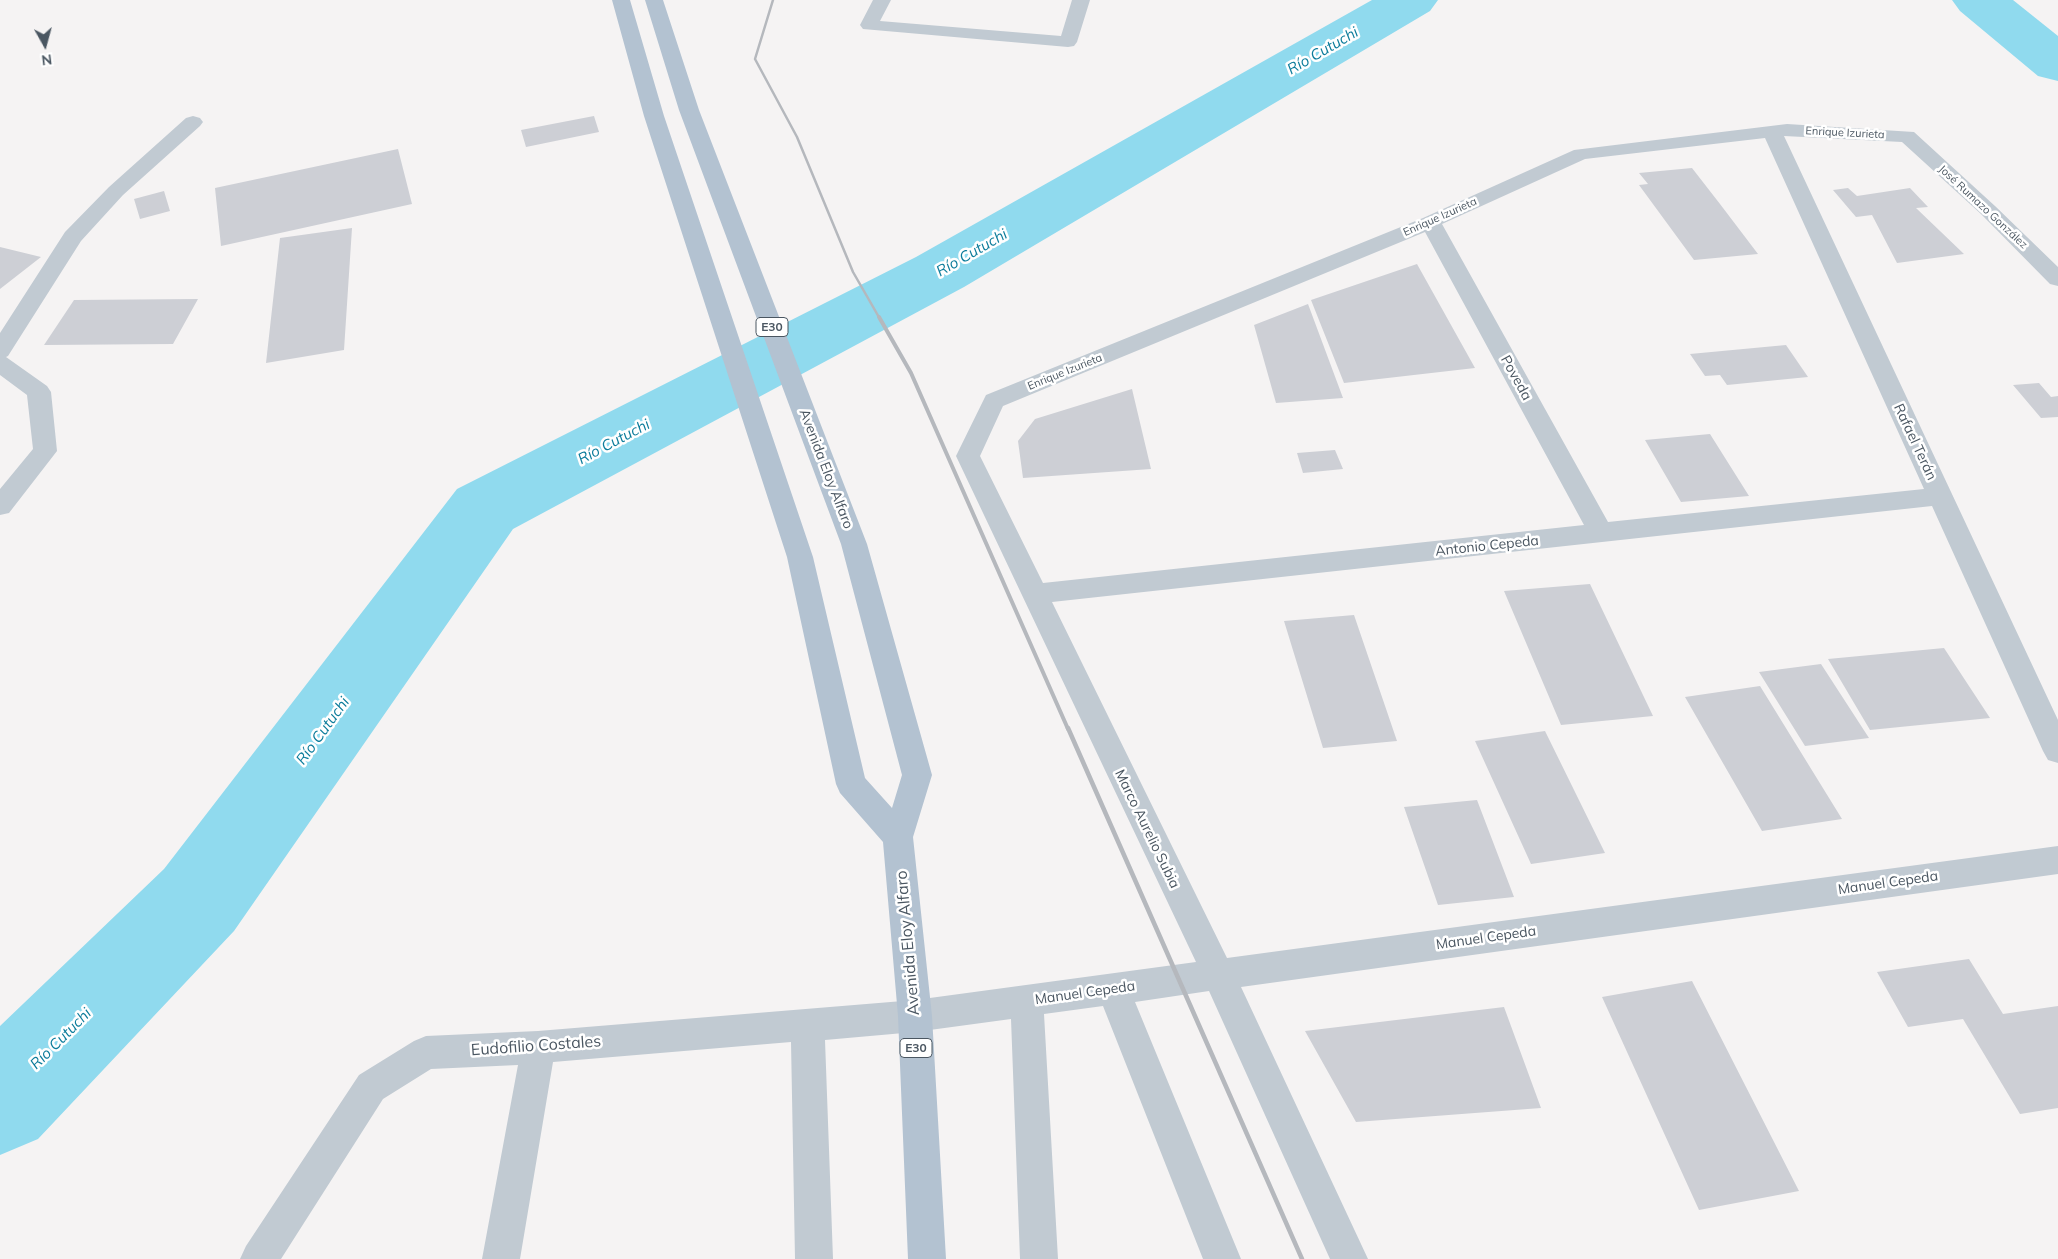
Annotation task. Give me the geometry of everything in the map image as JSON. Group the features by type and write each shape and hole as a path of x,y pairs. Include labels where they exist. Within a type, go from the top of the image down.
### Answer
{"main road":[{"path":"621,0 654,116 800,557 851,784 898,837"},
{"name":"Avenida Eloy Alfaro","path":"654,0 689,110 854,544 918,775 898,837 915,1016 927,1259"}],"street":[{"path":"882,0 869,26 1068,42 1081,0"},
{"path":"0,351 73,237 116,191 193,122"},
{"name":"Enrique Izurieta","path":"994,401 1430,222 1581,154 1787,130 1907,136"},
{"name":"Rafael Terán","path":"1772,132 2058,751"},
{"name":"José Rumazo González","path":"1907,136 1988,210 2058,279"},
{"name":"Poveda","path":"1430,222 1602,534"},
{"path":"0,363 39,392 45,451 0,506"},
{"name":"Marco Aurelio Subia","path":"994,401 968,456 1218,974 1349,1259"},
{"name":"Antonio Cepeda","path":"1033,594 1940,496"},
{"name":"Manuel Cepeda","path":"915,1016 2058,860"},
{"path":"1113,989 1222,1259"},
{"path":"1027,1001 1039,1259"},
{"name":"Eudofilio Costales","path":"259,1259 371,1087 426,1053 538,1047 915,1016"},
{"path":"808,1024 814,1259"},
{"path":"501,1259 538,1047"}],"building":[{"path":"594,116 599,132 526,147 521,130"},
{"path":"398,149 412,204 221,246 215,188"},
{"path":"1692,168 1758,254 1694,260 1639,185 1648,184 1639,173"},
{"path":"1848,188 1857,196 1910,188 1928,207 1916,208 1964,254 1897,263 1872,215 1856,217 1833,190"},
{"path":"164,191 170,211 140,219 134,199"},
{"path":"352,228 344,350 266,363 280,238"},
{"path":"0,247 41,257 0,289"},
{"path":"1417,264 1475,368 1344,383 1311,300"},
{"path":"198,299 173,344 44,345 74,300"},
{"path":"1308,304 1343,398 1276,403 1254,325"},
{"path":"1786,345 1808,377 1727,385 1720,375 1705,376 1690,354"},
{"path":"2039,383 2051,397 2058,396 2058,417 2041,418 2013,385"},
{"path":"1132,389 1151,469 1023,478 1018,441 1035,419"},
{"path":"1710,434 1749,496 1681,502 1645,440"},
{"path":"1335,450 1343,469 1303,473 1297,453"},
{"path":"1590,584 1653,716 1561,725 1504,591"},
{"path":"1354,615 1397,741 1323,748 1284,621"},
{"path":"1944,648 1990,718 1870,730 1828,659"},
{"path":"1821,664 1869,738 1805,746 1759,672"},
{"path":"1760,686 1842,819 1762,831 1685,697"},
{"path":"1545,731 1605,853 1531,864 1475,741"},
{"path":"1477,800 1514,897 1438,905 1404,807"},
{"path":"1969,959 2003,1014 2058,1006 2058,1108 2020,1114 1963,1019 1908,1027 1877,972"},
{"path":"1692,981 1799,1191 1699,1210 1602,997"},
{"path":"1504,1007 1541,1108 1356,1122 1305,1031"}],"waterway":[{"name":"Río Cutuchi","path":"0,1101 199,900 485,509 940,272 1411,0"},
{"path":"1979,0 2058,64"}],"railway":[{"path":"773,0 755,59 797,137 853,272 880,319"},
{"path":"879,317 911,373 1068,729"},
{"path":"1068,728 1302,1259"}]}
